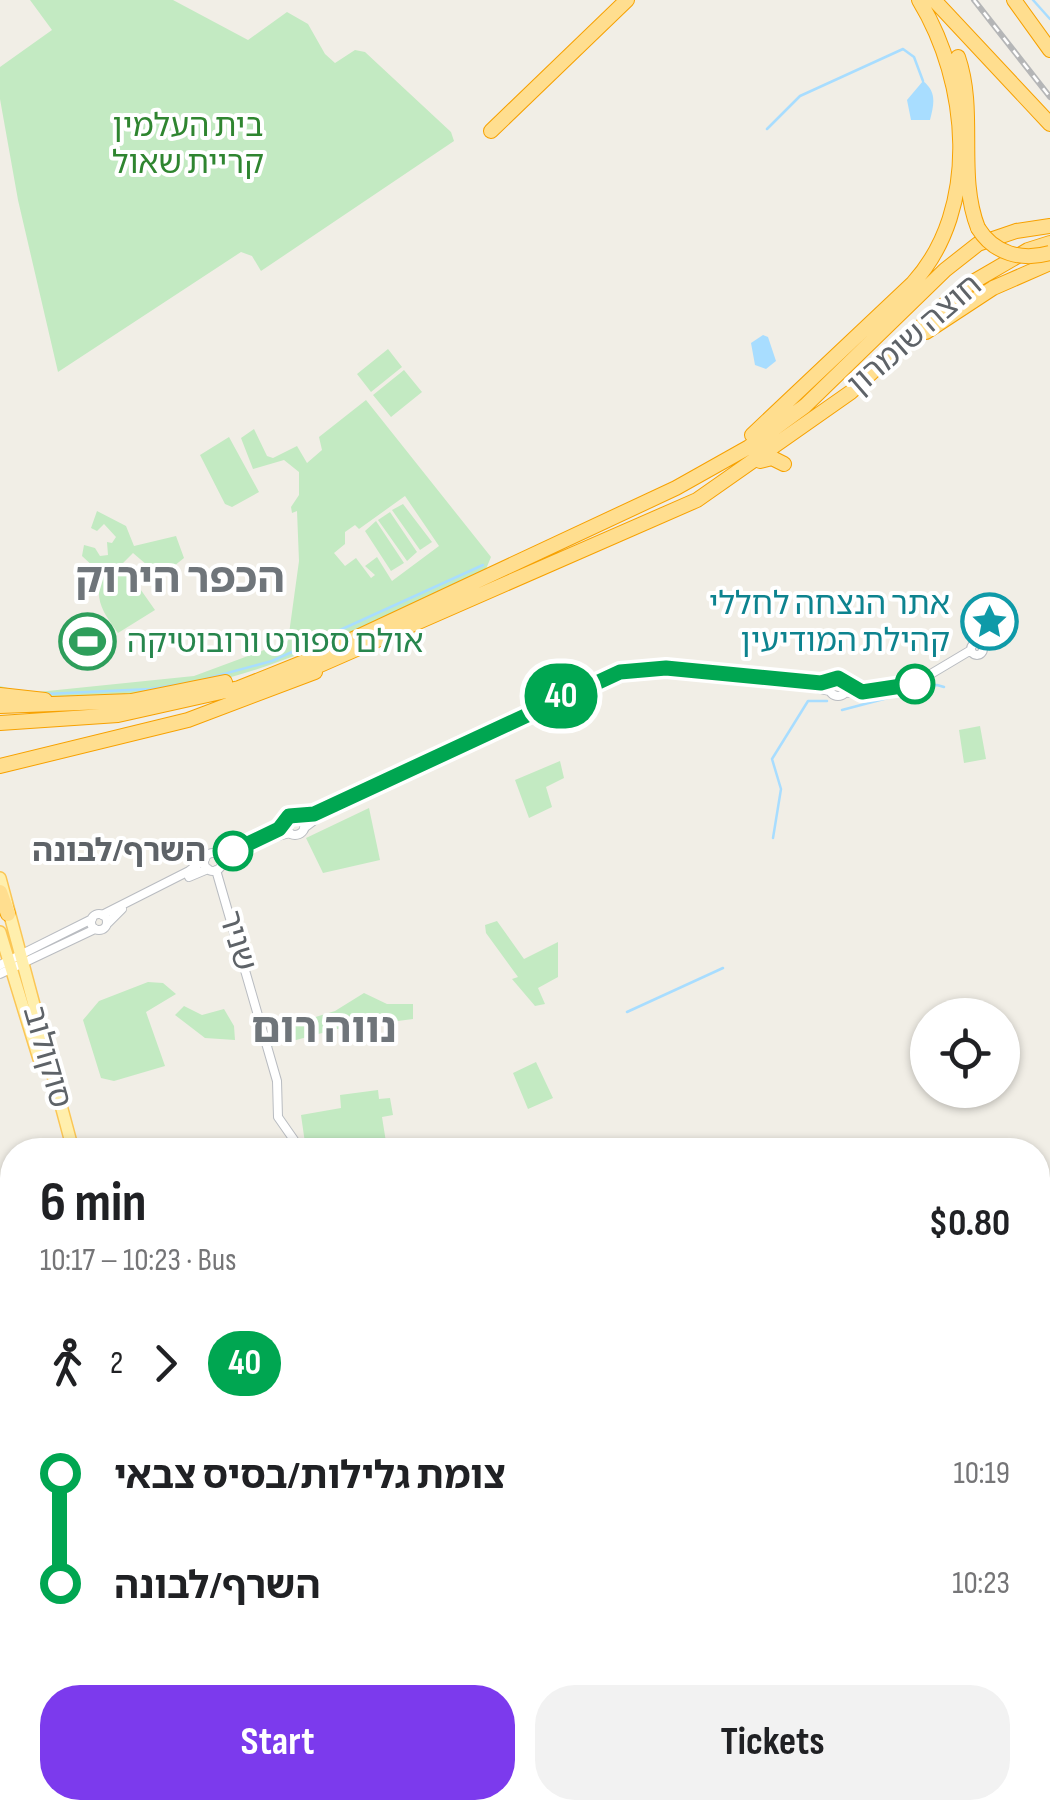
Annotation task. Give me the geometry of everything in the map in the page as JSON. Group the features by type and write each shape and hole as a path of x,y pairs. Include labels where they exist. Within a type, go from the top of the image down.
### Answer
{"highway":[{"path":"491,131 628,0"},
{"path":"676,488 736,450 920,275 948,226 957,194 953,75 922,0"},
{"path":"922,0 948,35 963,76 971,205 978,228 989,243 1013,256 1050,253"},
{"path":"934,0 1050,124"},
{"path":"1014,0 1050,50"},
{"path":"1022,0 1050,34"},
{"path":"928,288 953,238 957,168"},
{"path":"0,722 118,715 239,688 676,488 749,447 805,406 978,244 1016,231 1050,226"},
{"name":"חוצה שומרון","path":"348,654 682,508 750,466 772,458 784,464 778,452 788,440 852,392 961,289 1028,250 1050,242"},
{"path":"852,392 959,308 1050,265"},
{"path":"0,700 131,701 231,681 284,663 476,582"},
{"path":"0,730 110,725 191,710 348,654"},
{"path":"0,776 264,694 348,654"},
{"path":"0,700 131,701"},
{"path":"0,766 126,736"},
{"path":"0,892 8,914"}],"main road":[{"path":"0,878 13,964"},
{"path":"0,932 13,964"},
{"name":"סוקולוב","path":"13,964 62,1138"},
{"name":"סוקולוב","path":"13,964 69,1138"}],"street":[{"path":"13,964 95,929 129,905 304,828 322,815 617,678 676,674 830,686 838,678 846,688 862,692 916,684 972,650"},
{"path":"216,865 279,829 292,815 300,816 620,672 666,668 830,686"},
{"path":"830,686 836,696 846,688"},
{"path":"300,816 304,828"},
{"path":"286,821 290,833"},
{"path":"13,964 92,919 105,919 189,871 210,854 216,865"},
{"name":"שניר","path":"204,859 216,865 277,1080 278,1117 292,1138"},
{"path":"92,919 95,929"}],"green space":[{"name":"בית העלמין קריית שאול","path":"30,0 173,0 248,40 287,12 308,24 325,54 335,63 355,50 365,52 451,132 454,141 261,271 252,256 241,252 58,372 18,200 0,99 0,67 52,30"},
{"path":"388,349 402,367 371,392 357,374"},
{"path":"404,370 422,392 391,417 373,395"},
{"path":"366,400 491,557 486,569 282,661 196,686 114,696 0,693 0,686 28,693 194,676 288,641 299,561 297,511 292,513 291,507 299,495 299,472 284,460 253,469 241,438 254,429 267,456 273,458 297,446 307,463 322,450 319,437","holes":["405,496 439,546 392,581 377,557 365,566 375,575 371,578 356,558 345,566 334,553 345,544 345,532 355,525 359,529"]},
{"path":"229,437 259,492 232,507 225,504 200,455"},
{"path":"403,504 432,542 420,550 392,510"},
{"path":"97,511 126,526 134,546 176,536 184,558 169,570 147,565 133,553 120,566 96,569 82,556 84,545 95,548 100,556 108,555 107,542 112,543 116,537 104,524 97,531 91,528"},
{"path":"390,512 417,552 407,561 378,520"},
{"path":"376,521 404,563 391,571 365,531"},
{"path":"124,566 155,610 118,633 104,611 99,591 102,573"},
{"path":"980,726 986,759 964,763 959,730"},
{"path":"560,761 564,778 546,787 552,807 529,818 515,780"},
{"path":"369,808 380,860 323,873 306,838"},
{"path":"497,921 524,959 558,942 558,977 538,988 545,1004 535,1006 512,979 518,977 486,933 485,925"},
{"path":"148,982 163,983 176,994 146,1012 165,1066 114,1081 101,1078 83,1020 99,1001"},
{"path":"364,993 387,1004 413,1004 413,1019 337,1029 270,1047 267,1032 335,1011"},
{"path":"184,1006 202,1015 224,1009 234,1026 235,1040 205,1038 175,1015"},
{"path":"536,1062 553,1098 528,1109 513,1073"},
{"path":"378,1090 379,1099 390,1098 393,1115 382,1117 385,1138 304,1138 301,1115 341,1108 340,1095"}],"water":[{"path":"923,81 932,94 930,120 911,120 907,100"},
{"path":"763,335 768,337 776,361 766,369 755,365 751,343"}],"waterway":[{"path":"1033,0 1050,19"},
{"path":"767,129 800,96 903,49 914,57 923,81"},
{"path":"205,679 272,661 483,565"},
{"path":"46,694 150,689 193,682"},
{"path":"842,710 937,685 944,687"},
{"path":"773,838 781,789 772,759 808,701 827,701"},
{"path":"627,1012 723,968"}],"railway":[{"path":"974,0 1050,97"}],"bus line":[{"name":"40","path":"233,851 279,829 289,816 314,814 620,672 666,668 821,683 838,678 862,692 915,684"}],"place":[{"name":"אתר הנצחה לחללי קהילת המודיעין","path":"989,622"},
{"name":"אולם ספורט ורובוטיקה","path":"88,642"},
{"name":"השרף/לבונה","path":"233,851"}],"district":[{"name":"הכפר הירוק","path":"180,579"},
{"name":"נווה רום","path":"324,1029"}]}
